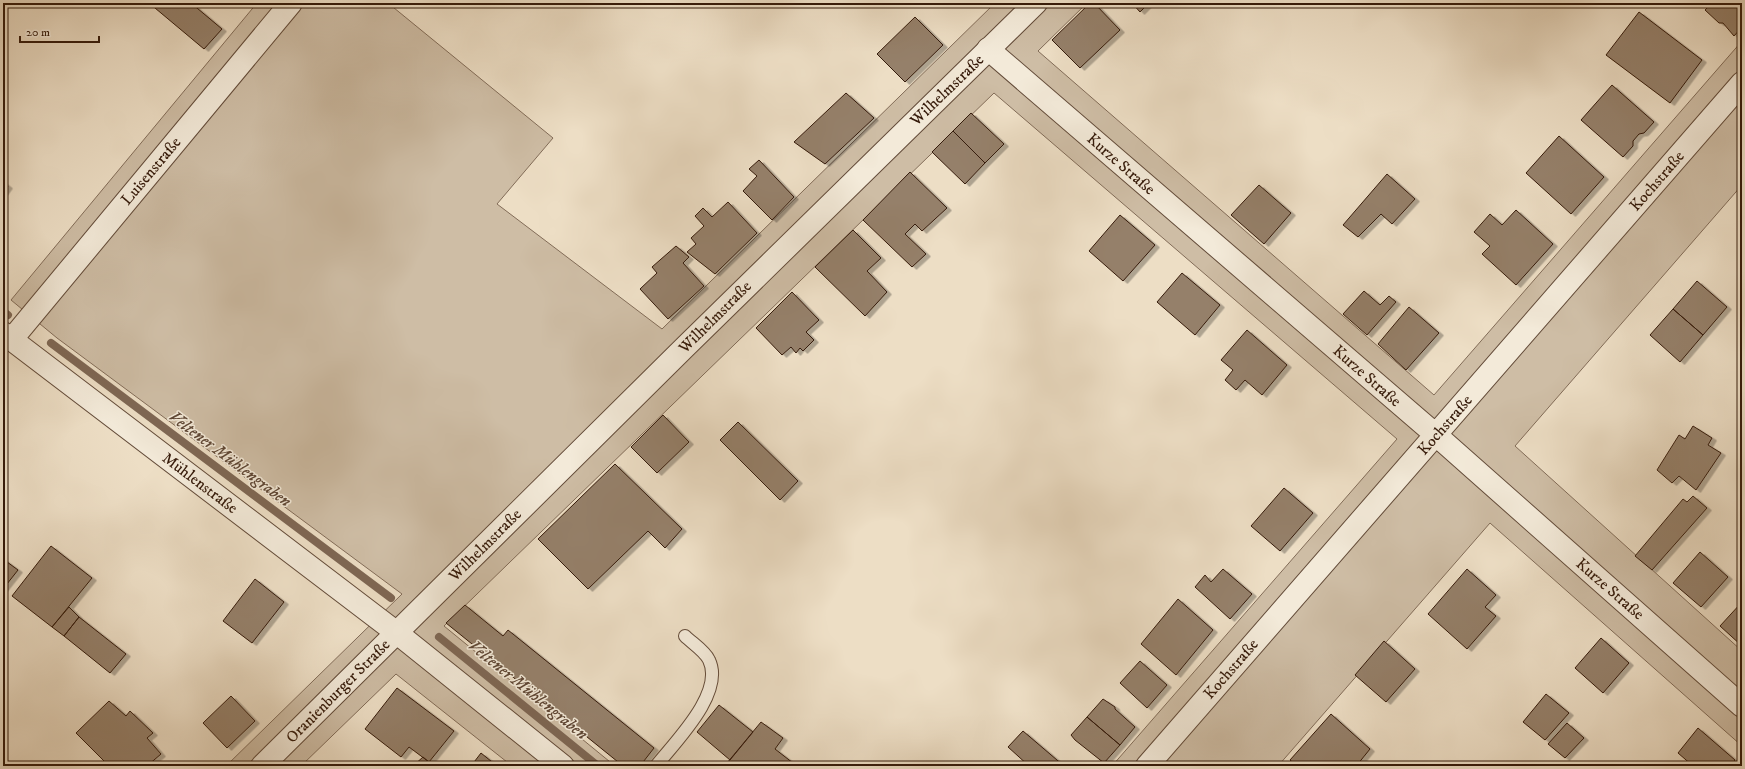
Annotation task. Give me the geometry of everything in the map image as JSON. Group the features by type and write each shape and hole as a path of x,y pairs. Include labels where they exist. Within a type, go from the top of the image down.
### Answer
{"street":[{"name":"Luisenstraße","path":"7,336 290,3"},
{"name":"Wilhelmstraße","path":"397,633 1036,3"},
{"name":"Kurze Straße","path":"988,49 1436,435 1742,706"},
{"name":"Kochstraße","path":"1147,766 1742,83"},
{"name":"Mühlenstraße","path":"7,336 397,633 563,766"},
{"name":"Oranienburger Straße","path":"262,766 397,633"}],"lane":[{"path":"656,766 694,717 708,695 712,674 709,660 685,636"}],"shaded area":[{"path":"257,3 388,3 553,138 497,204 662,329 995,3 1087,3 1038,51 1434,395 1742,41 1742,185 1515,446 1742,651 1742,746 1490,523 1278,766 1112,766 1397,439 994,93 444,626 615,766 512,766 396,674 301,766 226,766 402,594 57,338 11,300"}],"building":[{"path":"149,3 191,3 222,29 204,49"},
{"path":"1090,3 1094,3 1120,30 1080,68 1052,40"},
{"path":"1132,3 1149,3 1140,12"},
{"path":"1712,3 1742,3 1742,27 1734,36 1723,23 1719,23 1705,10"},
{"path":"1639,12 1702,60 1670,103 1606,55"},
{"path":"915,17 943,45 905,82 877,54"},
{"path":"1612,85 1654,122 1644,133 1639,134 1633,141 1633,146 1623,157 1581,120"},
{"path":"846,93 874,118 825,164 794,142"},
{"path":"971,113 1004,144 985,163 953,131"},
{"path":"953,131 985,163 965,184 932,152"},
{"path":"1559,136 1604,177 1571,214 1526,173"},
{"path":"759,160 794,197 772,220 743,191 757,176 749,169"},
{"path":"910,172 947,208 922,231 915,224 905,234 926,254 912,267 863,220"},
{"path":"1387,174 1415,199 1392,224 1381,214 1358,237 1343,225"},
{"path":"3,182 8,186 3,193"},
{"path":"1259,185 1291,213 1264,244 1231,215"},
{"path":"728,202 757,233 715,274 687,252 696,244 691,238 704,226 695,216 703,208 712,217"},
{"path":"1516,210 1553,244 1516,285 1482,254 1490,246 1474,232 1490,214 1502,225"},
{"path":"1120,215 1155,245 1123,281 1089,251"},
{"path":"853,230 881,258 867,271 887,292 865,316 815,267"},
{"path":"676,246 689,257 683,263 704,286 668,319 640,289 657,273 652,267"},
{"path":"1182,273 1220,305 1195,335 1157,302"},
{"path":"1697,281 1727,307 1703,335 1673,309"},
{"path":"1364,291 1380,305 1389,296 1396,302 1367,335 1343,314"},
{"path":"792,292 819,320 806,332 814,340 803,351 800,348 796,353 791,347 782,355 756,328"},
{"path":"1409,307 1439,333 1406,370 1378,344"},
{"path":"1673,309 1703,335 1680,362 1650,335"},
{"path":"1247,330 1287,365 1262,395 1245,380 1236,390 1225,380 1233,370 1221,360"},
{"path":"663,415 689,442 657,473 631,447"},
{"path":"738,422 798,481 780,500 720,440"},
{"path":"1693,426 1712,438 1708,445 1721,453 1696,490 1679,476 1672,483 1657,470 1679,435 1685,439"},
{"path":"615,464 682,529 665,548 648,531 588,589 538,539"},
{"path":"1284,488 1313,513 1280,551 1251,526"},
{"path":"1693,496 1707,508 1652,570 1635,556 1683,499 1687,502"},
{"path":"51,546 92,578 52,627 12,596"},
{"path":"1700,552 1728,577 1701,607 1673,583"},
{"path":"3,559 18,570 3,589"},
{"path":"1223,569 1252,594 1230,619 1195,587 1205,575 1211,582"},
{"path":"1467,569 1496,595 1485,607 1496,616 1467,649 1428,614"},
{"path":"255,579 284,602 252,643 223,621"},
{"path":"1178,599 1213,630 1176,675 1141,644"},
{"path":"1742,602 1742,646 1720,626"},
{"path":"465,605 503,636 508,630 654,748 640,766 623,766 446,623"},
{"path":"69,607 79,617 64,636 52,627"},
{"path":"79,617 126,654 110,673 64,636"},
{"path":"1601,638 1629,663 1603,693 1575,668"},
{"path":"1384,641 1415,669 1386,702 1355,675"},
{"path":"1140,661 1167,685 1147,708 1120,683"},
{"path":"397,688 454,731 429,762 409,747 401,757 365,729"},
{"path":"1546,694 1569,713 1545,740 1523,722"},
{"path":"231,696 255,721 227,748 203,723"},
{"path":"1103,699 1115,707 1115,709 1135,727 1120,745 1087,717"},
{"path":"109,701 126,716 130,711 153,733 147,738 161,754 147,766 109,766 76,733"},
{"path":"719,705 753,732 730,760 697,732"},
{"path":"1331,714 1370,749 1357,765 1358,766 1297,766 1290,760"},
{"path":"1087,717 1120,745 1104,763 1075,740 1071,735"},
{"path":"761,722 783,738 775,749 793,763 790,766 730,766 727,763"},
{"path":"1567,723 1584,738 1565,758 1548,744"},
{"path":"1698,728 1735,760 1730,766 1693,766 1678,753"},
{"path":"1023,731 1064,766 1029,766 1008,747"},
{"path":"481,753 497,766 471,766"},
{"path":"423,757 429,762 435,766 413,766"}],"waterway":[{"name":"Veltener Mühlengraben","path":"3,311 8,315"},
{"name":"Veltener Mühlengraben","path":"51,343 391,598"},
{"name":"Veltener Mühlengraben","path":"439,637 598,766"}]}
